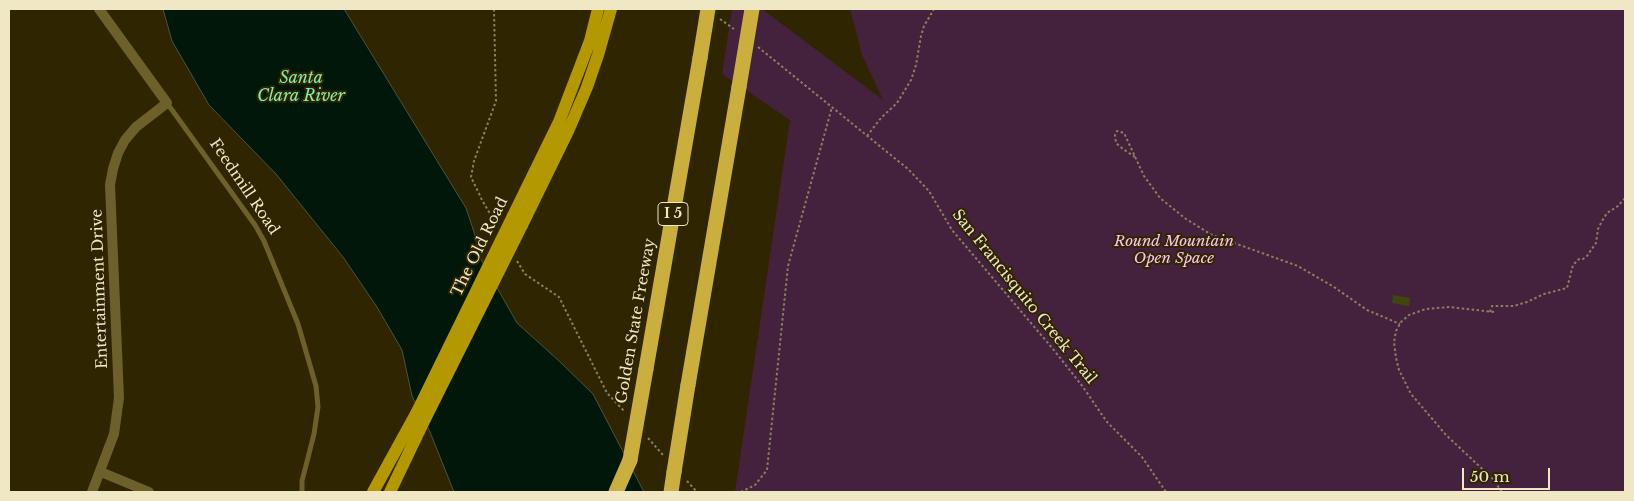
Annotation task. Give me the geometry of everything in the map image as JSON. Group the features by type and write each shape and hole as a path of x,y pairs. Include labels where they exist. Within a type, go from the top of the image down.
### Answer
{"highway":[{"path":"672,492 679,475 688,385 752,9"},
{"name":"Golden State Freeway","path":"625,492 700,58 711,11"},
{"name":"I 5","path":"616,492 630,460"}],"main road":[{"name":"The Old Road","path":"517,221 590,41 598,9"},
{"name":"The Old Road","path":"390,492 421,416 517,221 569,129 587,87 611,9"},
{"name":"The Old Road","path":"373,492 421,416"}],"street":[{"name":"Feedmill Road","path":"99,9 167,103"},
{"name":"Entertainment Drive","path":"92,492 114,434 119,398 110,185 113,169 125,140 136,127 167,103"},
{"path":"101,472 149,492"}],"lane":[{"name":"Feedmill Road","path":"167,103 255,225 264,241 298,324 316,386 318,406 313,441 302,481 302,492"}],"path":[{"path":"494,9 496,101 474,160 472,177 482,200 496,224"},
{"path":"868,136 880,118 897,103 911,80 924,26 934,9"},
{"path":"711,11 735,30"},
{"name":"San Francisquito Creek Trail","path":"757,46 908,169 928,191 952,230 1053,349 1083,387 1107,422 1142,457 1166,492"},
{"path":"741,492 755,485 767,470 788,266 832,107"},
{"path":"1135,157 1122,150 1116,143 1115,135 1117,131 1124,133 1144,176 1160,198 1186,219 1212,235 1298,266 1334,287 1367,310 1400,324"},
{"path":"1490,312 1492,306 1514,306 1544,294 1567,288 1573,265 1587,256 1593,249 1602,221 1607,213 1618,206 1625,198"},
{"path":"515,258 525,274 559,297 608,393 627,414"},
{"path":"1494,312 1449,307 1426,309 1409,314 1396,331 1394,342 1399,370 1411,394 1446,435 1492,478 1502,492"},
{"path":"646,435 665,457"},
{"path":"679,475 697,492"}],"green space":[{"name":"Round Mountain Open Space","path":"732,9 762,9 883,100 862,55 850,9 1625,9 1625,492 735,492 790,120 722,74"}],"water":[{"name":"Santa Clara River","path":"163,9 344,9 466,208 479,256 517,323 593,394 644,492 454,492 430,432 412,396 402,350 377,307 343,257 276,174 209,105 172,41"}],"building":[{"path":"1393,295 1410,298 1409,306 1392,303"}]}
